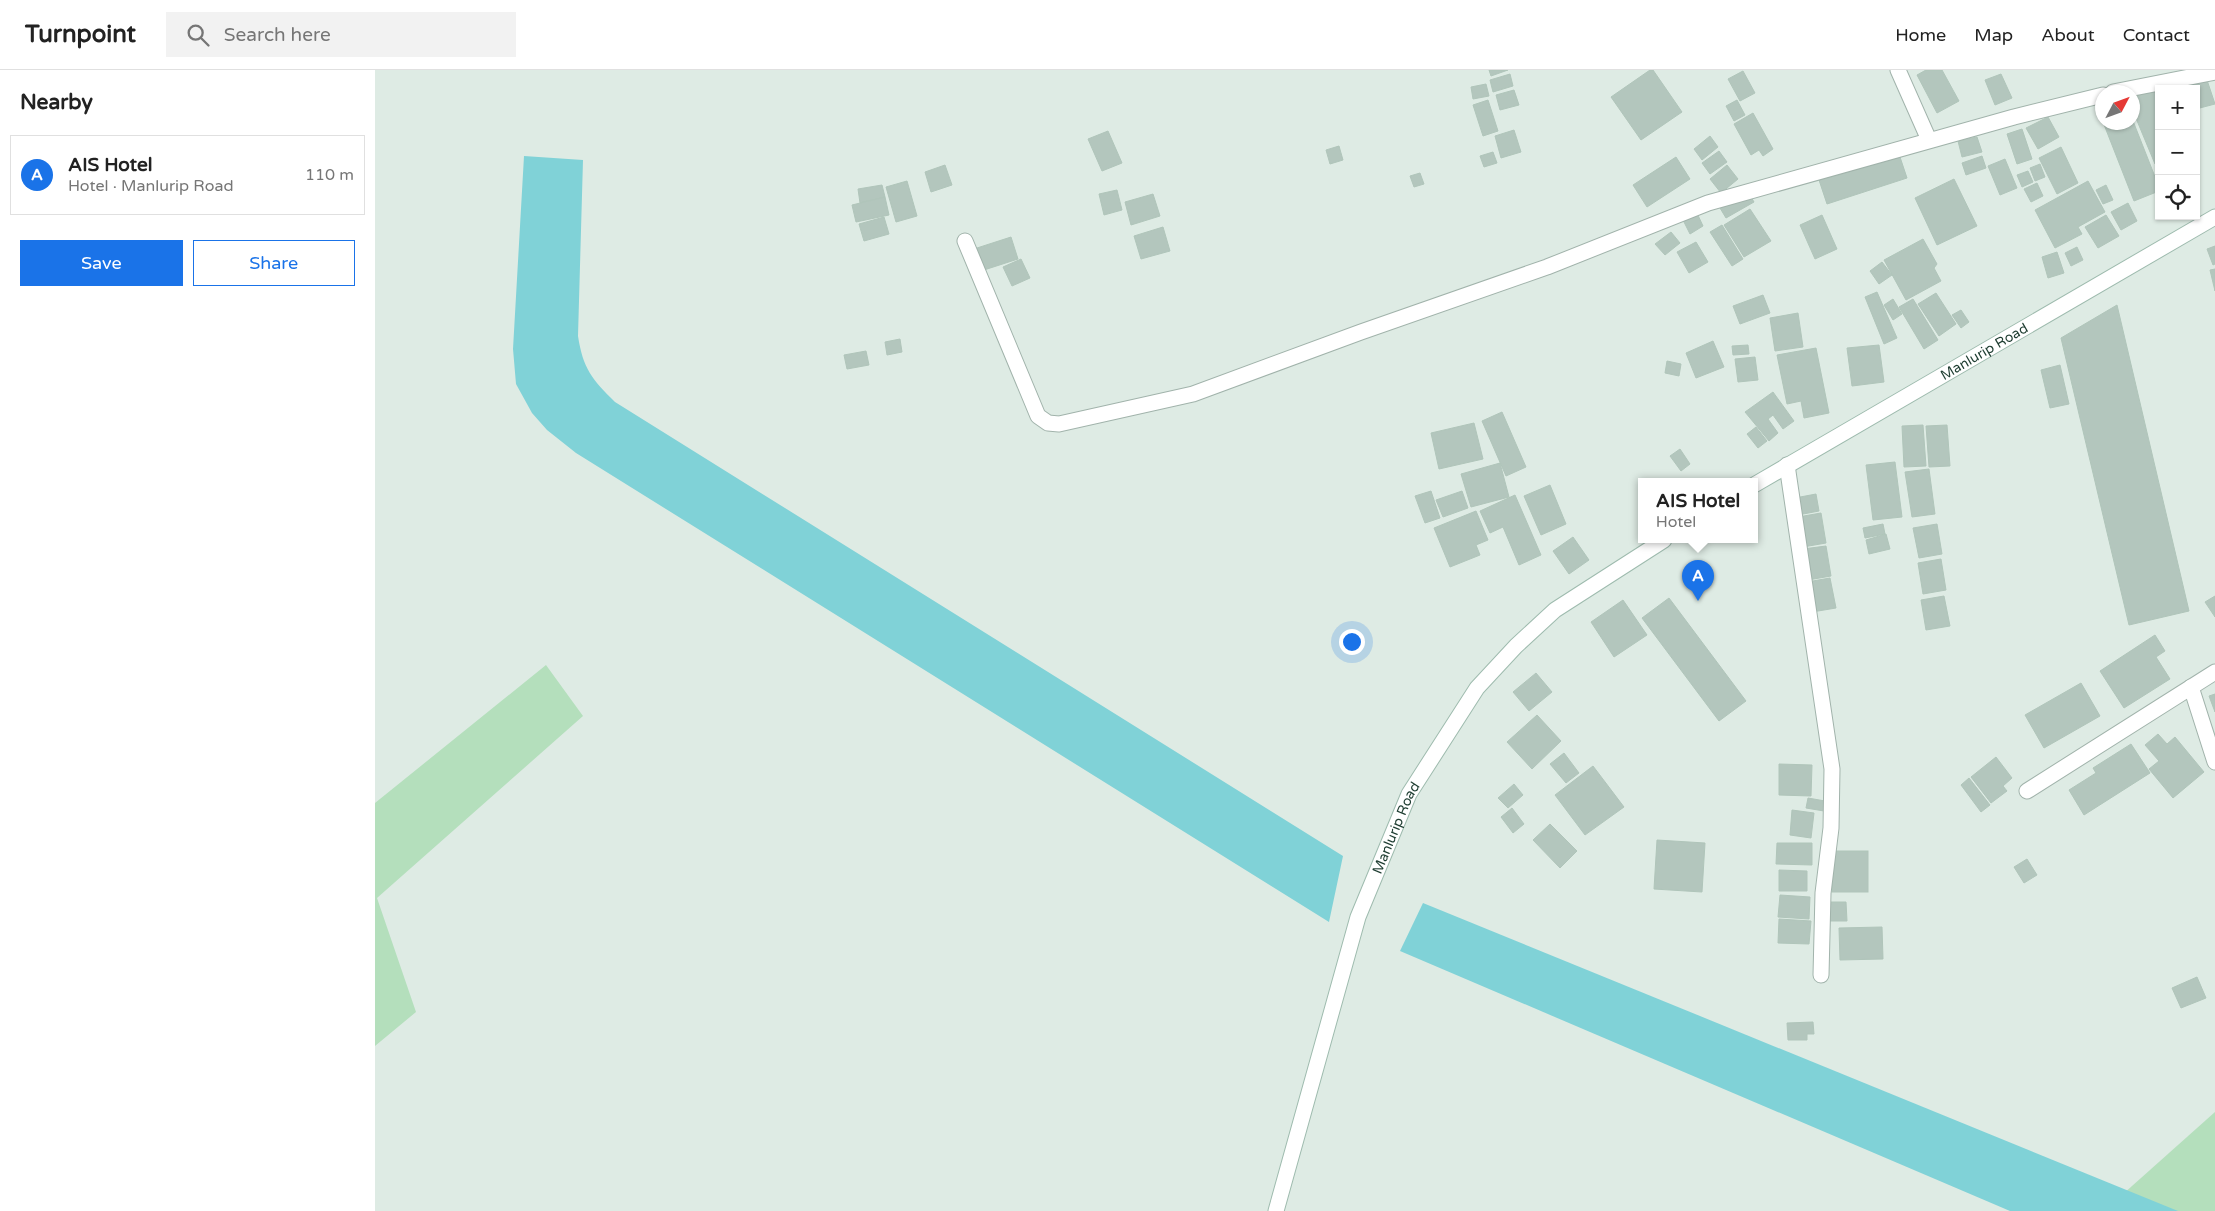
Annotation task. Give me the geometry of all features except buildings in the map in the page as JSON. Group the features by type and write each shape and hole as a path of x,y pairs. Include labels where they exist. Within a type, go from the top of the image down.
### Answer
{"street":[{"path":"1898,70 1929,140"},
{"path":"2140,88 2215,72"},
{"path":"965,240 1038,416 1048,423 1059,424 1193,394 1361,332 1547,267 1708,202 1929,140 2095,97"},
{"name":"Manlurip Road","path":"1758,483 1846,433 1988,347 2215,217"},
{"path":"1787,465 1832,769 1831,828 1823,893 1821,975"},
{"name":"Manlurip Road","path":"1276,1211 1358,918 1409,794 1477,688 1516,646 1555,610 1659,543"},
{"path":"2027,791 2215,672"},
{"path":"2191,687 2215,762"}],"green space":[{"path":"546,665 583,716 377,898 416,1012 375,1046 375,803"},
{"path":"2215,1112 2215,1211 2104,1211"}],"water":[{"path":"524,156 583,160 578,336 583,357 590,373 600,387 615,402 1343,856 1329,922 576,453 547,430 532,413 516,384 513,349"},
{"path":"1423,903 2178,1211 2010,1211 1400,951"}],"place":[{"name":"AIS Hotel","path":"1698,601"}]}
